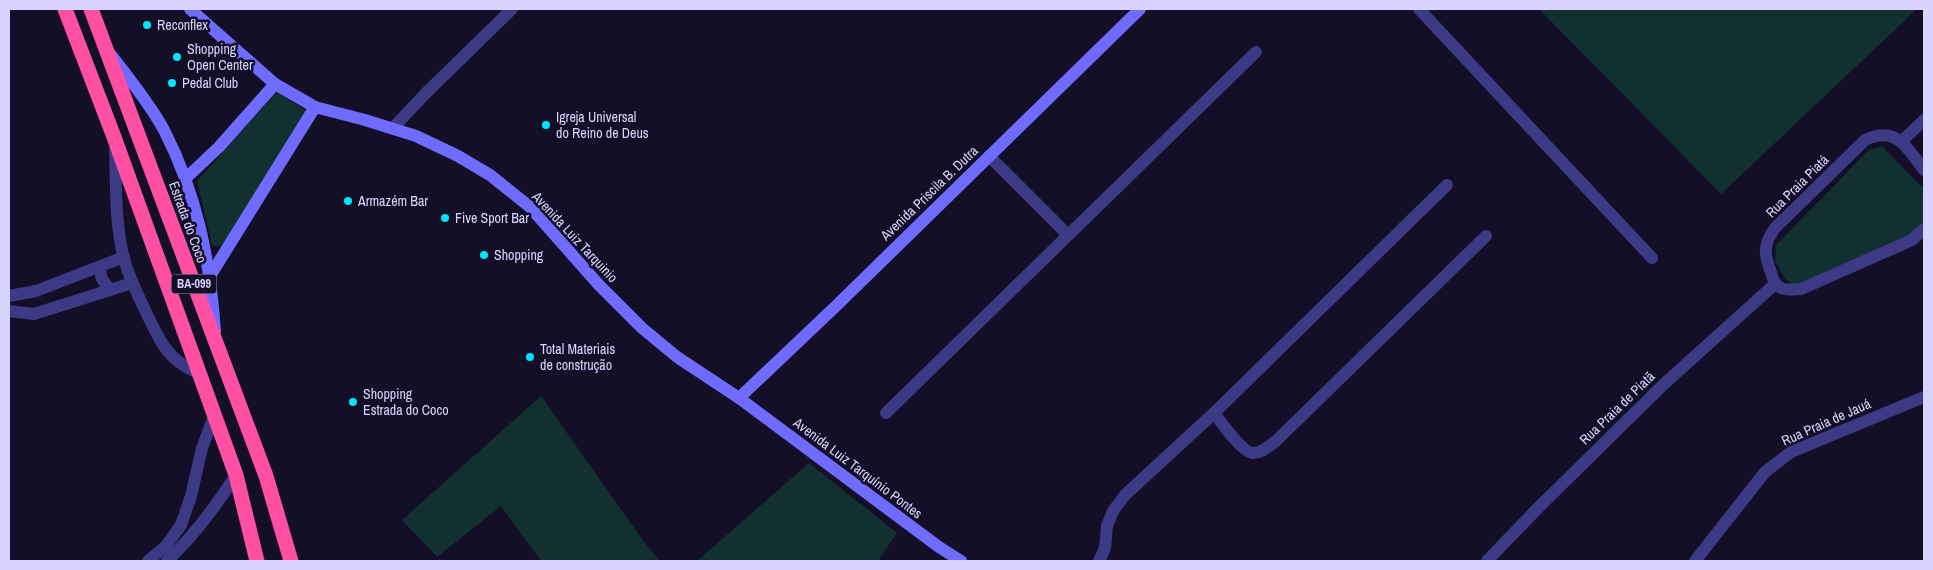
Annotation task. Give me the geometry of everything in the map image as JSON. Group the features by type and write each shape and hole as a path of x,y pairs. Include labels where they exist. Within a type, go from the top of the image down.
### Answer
{"highway":[{"name":"BA-099","path":"65,9 114,137 236,475 257,561"},
{"name":"Estrada do Coco","path":"91,9 266,476 291,561"}],"street":[{"name":"Avenida Luiz Tarquinio","path":"190,9 275,84 315,107 393,128 458,156 490,175 530,207 599,285 642,328 677,356 739,398"},
{"path":"393,128 512,9"},
{"name":"Avenida Priscila B. Dutra","path":"739,398 836,306 1140,9"},
{"path":"1419,9 1652,258"},
{"path":"106,50 146,101 164,129 186,178 198,214 210,276 216,344"},
{"path":"886,412 1256,52"},
{"path":"186,178 219,147 275,84"},
{"path":"210,276 315,107"},
{"path":"1924,120 1902,142 1924,170"},
{"name":"Rua Praia Piatá","path":"1775,284 1765,258 1769,236 1775,228 1865,140 1874,135 1886,134 1902,142"},
{"path":"114,137 117,203 124,258 132,283 166,350 186,368 200,374"},
{"path":"989,156 1068,235"},
{"path":"1099,561 1105,548 1107,526 1113,511 1125,495 1214,413 1447,185"},
{"path":"1775,284 1783,289 1801,289 1912,240 1924,229"},
{"path":"1214,413 1245,450 1253,453 1264,450 1276,441 1486,236"},
{"path":"11,296 36,291 124,258"},
{"path":"99,267 102,279 110,290"},
{"path":"11,296 18,303 12,312 34,314 132,283"},
{"name":"Rua Praia de Piatã","path":"1487,561 1664,384 1775,284"},
{"name":"Rua Praia de Jauá","path":"1696,561 1765,472 1791,452 1924,397"},
{"name":"Avenida Luiz Tarquínio Pontes","path":"739,398 961,561"},
{"path":"165,557 166,546 181,525 191,496 202,448 214,416"},
{"path":"148,561 165,557 180,549 202,524 236,475"}],"green space":[{"path":"1539,9 1917,9 1721,194"},
{"path":"277,92 307,111 222,247 212,245 197,181"},
{"path":"1882,146 1924,189 1924,220 1909,237 1795,285 1786,280 1775,261 1776,245 1869,150"},
{"path":"541,396 644,542 660,561 541,561 501,506 437,557 402,520"},
{"path":"809,463 897,533 878,561 697,561"}],"place":[{"name":"Reconflex","path":"147,25"},
{"name":"Shopping Open Center","path":"177,57"},
{"name":"Pedal Club","path":"172,83"},
{"name":"Igreja Universal do Reino de Deus","path":"546,125"},
{"name":"Armazém Bar","path":"348,201"},
{"name":"Five Sport Bar","path":"445,218"},
{"name":"Shopping","path":"484,255"},
{"name":"Total Materiais de construção","path":"530,357"},
{"name":"Shopping Estrada do Coco","path":"353,402"}]}
